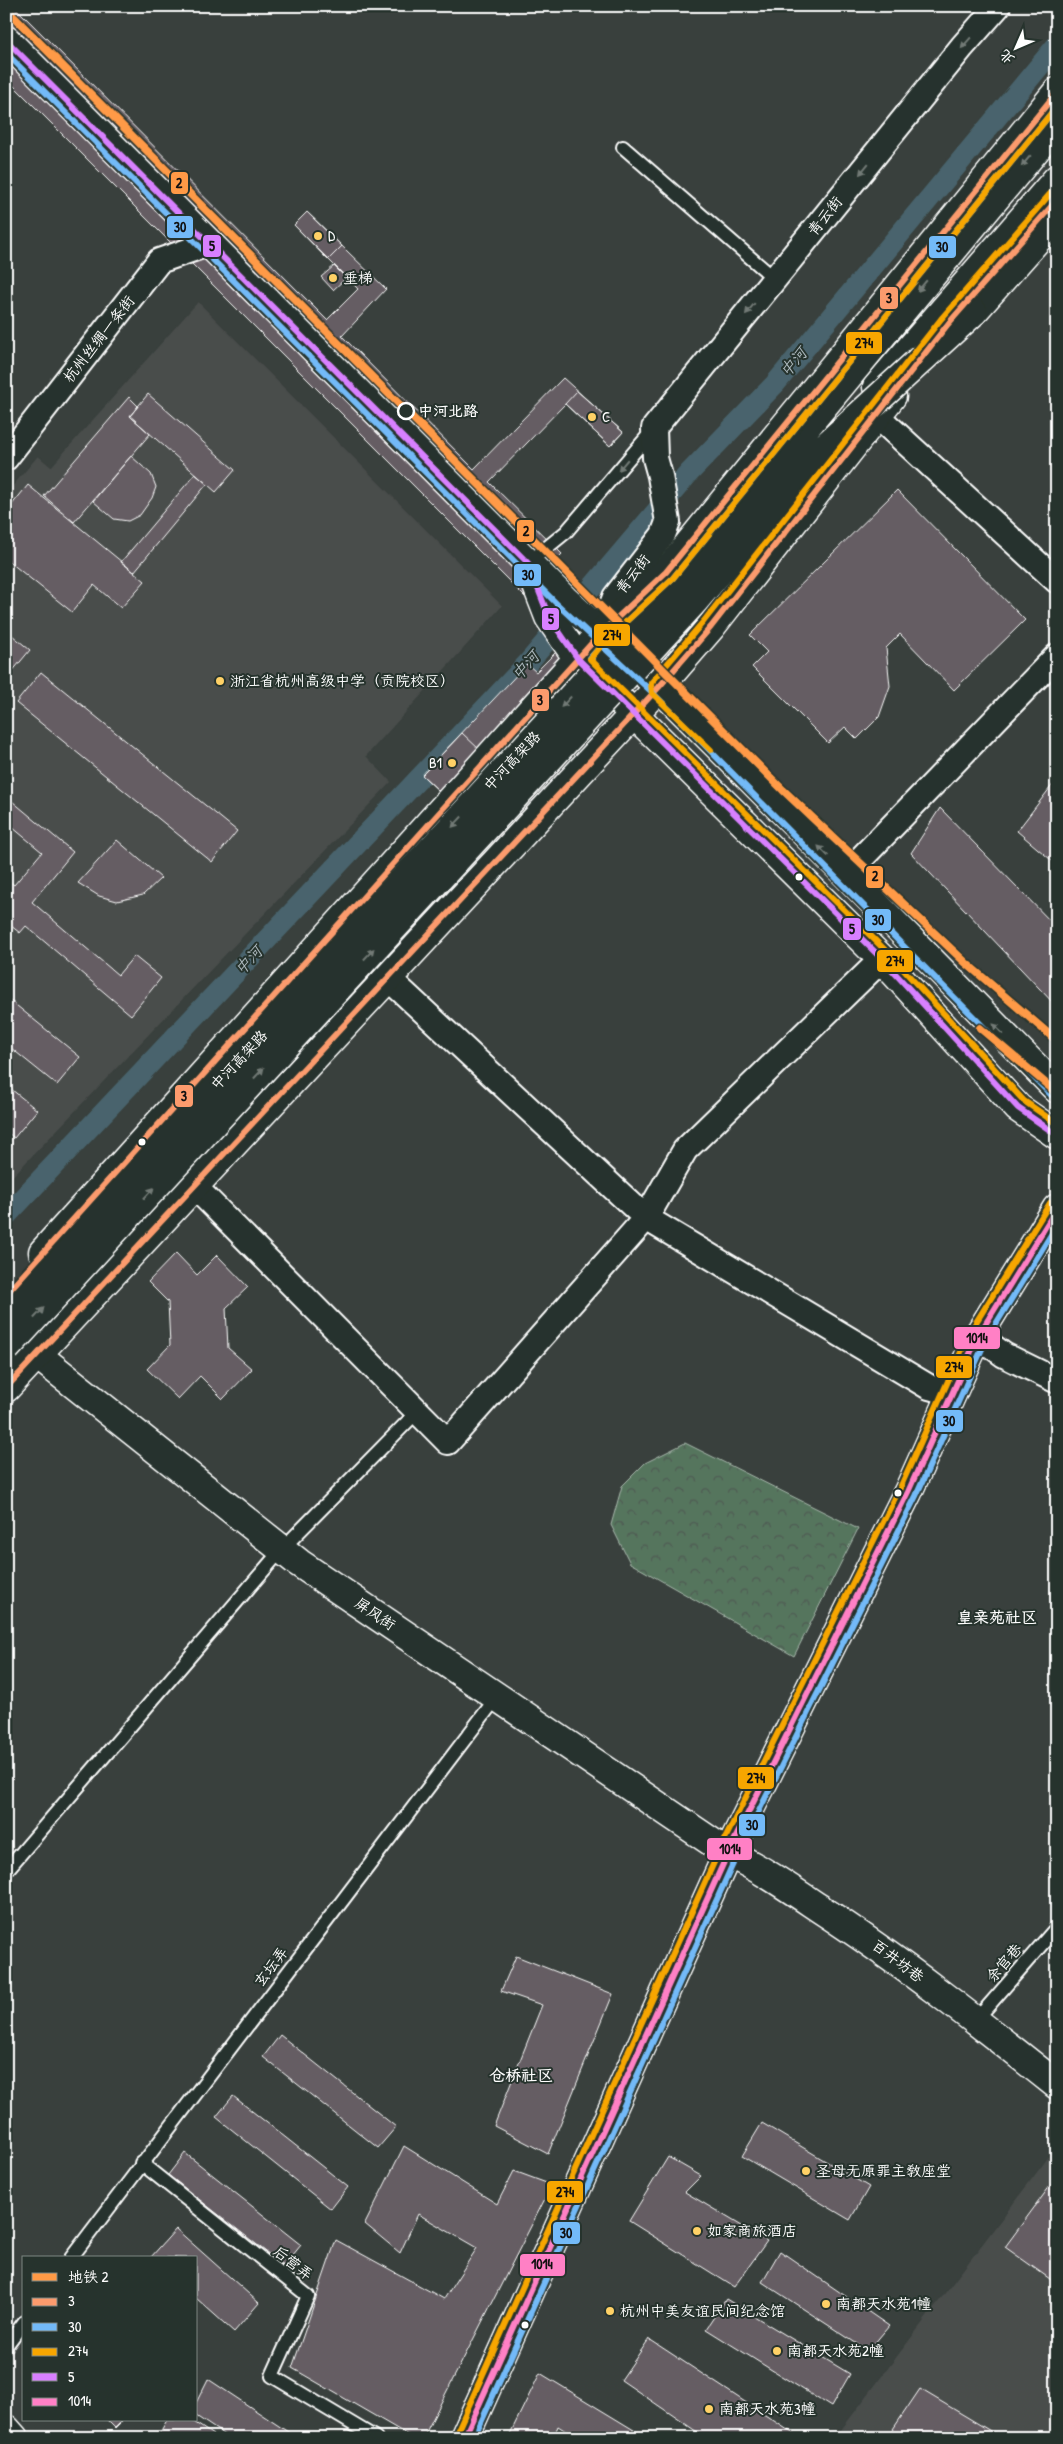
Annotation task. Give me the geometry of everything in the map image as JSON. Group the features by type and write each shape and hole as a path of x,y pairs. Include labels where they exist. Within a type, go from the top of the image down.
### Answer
{"main road":[{"path":"6,40 528,562 557,608 572,649 634,715 882,959 1018,1108 1057,1135"},
{"path":"6,1294 592,626 666,572 1057,92"},
{"name":"中河高架路","path":"6,1313 680,579 1057,124"},
{"name":"中河高架路","path":"6,1348 695,600 1057,179"},
{"path":"6,1388 659,687 711,627 948,324 1057,200"},
{"path":"824,448 973,312 1057,217"},
{"path":"557,608 592,626 659,687 1057,1089"},
{"path":"464,2438 728,1853 881,1549 978,1336 1057,1208"},
{"name":"屏风街","path":"36,1354 282,1549 728,1853"},
{"name":"百井坊巷","path":"728,1853 753,1865 872,1942 976,2020 1057,2085"},
{"path":"6,2430 14,2438"}],"street":[{"name":"青云街","path":"592,626 663,536 668,522 660,476 654,458 654,428 962,47 998,6"},
{"name":"杭州丝绸一条街","path":"6,458 159,261 208,244"},
{"path":"877,416 1057,581"},
{"path":"846,874 1057,656"},
{"path":"194,1186 448,1442 646,1218 685,1150 882,959"},
{"path":"388,978 646,1218 929,1387 951,1393"},
{"path":"978,1336 1004,1355 1057,1381"}],"lane":[{"path":"622,147 774,279"},
{"name":"青云街","path":"528,562 566,532 654,428"},
{"path":"6,1871 282,1549 418,1411"},
{"name":"玄坛弄","path":"72,2256 141,2163 497,1697"},
{"name":"余官巷","path":"976,2020 1057,1927"},
{"name":"后营弄","path":"141,2163 308,2296 272,2376 376,2438"},
{"path":"6,2346 22,2325"}],"shaded area":[{"name":"浙江省杭州高级中学（贡院校区）","path":"198,302 502,606 366,756 391,782 6,1183 6,494 38,456 51,467"},
{"path":"1057,2146 1057,2438 835,2438"}],"green space":[{"path":"685,1443 858,1529 794,1656 630,1563 611,1525 622,1486 645,1463"}],"building":[{"name":"中河北路","path":"6,6 14,6 327,320 358,289 294,225 307,212 386,289 342,336 474,469 563,378 623,432 610,446 565,404 489,482 562,554 536,580 591,636 441,793 422,775 527,664 536,672 568,640 6,78"},
{"name":"D","path":"307,212 342,246 328,260 294,225"},
{"name":"垂梯","path":"334,266 346,278 333,290 321,277"},
{"name":"C","path":"577,391 623,432 610,446 565,404"},
{"path":"148,394 235,470 216,492 130,416"},
{"path":"129,397 138,406 130,416 150,434 74,522 44,496"},
{"path":"131,456 151,474 156,487 152,498 140,515 128,521 114,519 93,501"},
{"path":"195,474 207,484 134,572 121,562"},
{"path":"28,485 145,581 121,608 94,585 72,612 6,559 6,512"},
{"path":"897,490 1025,620 954,690 900,634 886,648 890,686 879,717 857,739 845,727 828,743 752,667 767,652 750,635"},
{"path":"6,630 30,650 6,679"},
{"path":"41,672 237,831 212,862 16,703"},
{"name":"B1","path":"462,733 481,751 441,793 422,775"},
{"path":"1057,779 1057,865 1017,831"},
{"path":"6,796 73,852 32,902 118,975 134,956 161,978 131,1015 26,926 20,933 6,922 6,879 14,885 42,852 6,822"},
{"path":"940,808 1057,928 1057,1007 911,853"},
{"path":"117,840 161,878 143,895 117,901 99,896 78,883"},
{"path":"6,997 80,1057 57,1085 6,1044"},
{"path":"6,1085 37,1110 14,1138 6,1131"},
{"path":"176,1253 197,1275 217,1255 248,1287 226,1308 228,1348 252,1369 223,1399 200,1376 178,1399 147,1369 170,1345 168,1302 148,1282"},
{"path":"516,1956 613,1994 548,2154 494,2126 542,2005 501,1991"},
{"path":"280,2035 396,2127 378,2148 263,2057"},
{"path":"233,2096 348,2187 331,2209 216,2117"},
{"name":"圣母无原罪主教座堂","path":"762,2123 869,2187 850,2220 742,2156"},
{"path":"404,2146 497,2204 514,2171 552,2185 423,2438 413,2438 292,2368 336,2240 444,2299 477,2248 418,2214 400,2253 365,2224"},
{"path":"185,2153 301,2245 284,2266 168,2175"},
{"name":"如家商旅酒店","path":"668,2157 701,2176 685,2192 767,2241 734,2287 629,2221"},
{"path":"1057,2179 1057,2284 1005,2247"},
{"path":"176,2229 259,2303 234,2332 198,2300 198,2256 152,2256"},
{"name":"南都天水苑1幢","path":"780,2251 889,2326 868,2351 762,2282"},
{"name":"南都天水苑2幢","path":"726,2299 850,2374 831,2407 706,2329"},
{"name":"南都天水苑3幢","path":"649,2339 800,2438 706,2438 621,2380"},
{"path":"540,2373 647,2438 577,2438 558,2426 553,2438 508,2438"},
{"path":"208,2379 297,2438 229,2438 198,2417 198,2399"},
{"path":"920,2389 1002,2438 887,2438"},
{"path":"109,2422 121,2422 115,2428"},
{"path":"166,2422 194,2422 213,2435 212,2438 157,2438"}],"waterway":[{"name":"中河","path":"6,1216 527,664 689,473 775,384 1057,45"}],"metro line":[{"name":"2","path":"6,9 783,790 966,963 1057,1041"},
{"name":"2","path":"980,1028 1057,1093"}],"transit line":[{"name":"5","path":"6,40 528,563 549,617 578,659 882,959 1018,1108 1057,1135"},
{"name":"30","path":"6,53 558,605 653,693 1051,1095"},
{"name":"3","path":"6,1294 600,634 666,572 1057,92"},
{"name":"30","path":"592,659 590,658 606,640 673,578 1057,106"},
{"name":"274","path":"1057,106 673,578 606,640 590,659 888,953 1024,1101 1057,1124"},
{"name":"274","path":"711,750 652,693 651,683 704,621 941,319 1050,194"},
{"name":"3","path":"6,1388 659,687 711,627 948,324 1057,200"},
{"name":"274","path":"456,2434 720,1849 900,1488 970,1332 1050,1203"},
{"name":"1014","path":"464,2438 728,1853 908,1492 978,1336 1057,1208"},
{"name":"30","path":"474,2438 736,1857 916,1496 986,1340 1057,1225"}],"place":[{"name":"D","path":"318,236"},
{"name":"垂梯","path":"333,278"},
{"name":"中河北路","path":"406,411"},
{"name":"C","path":"592,417"},
{"name":"浙江省杭州高级中学（贡院校区）","path":"220,681"},
{"name":"B1","path":"452,763"},
{"name":"圣母无原罪主教座堂","path":"806,2171"},
{"name":"如家商旅酒店","path":"697,2231"},
{"name":"南都天水苑1幢","path":"826,2304"},
{"name":"杭州中美友谊民间纪念馆","path":"610,2311"},
{"name":"南都天水苑2幢","path":"777,2351"},
{"name":"南都天水苑3幢","path":"709,2409"}],"district":[{"name":"皇亲苑社区","path":"997,1617"},
{"name":"仓桥社区","path":"521,2075"}]}
